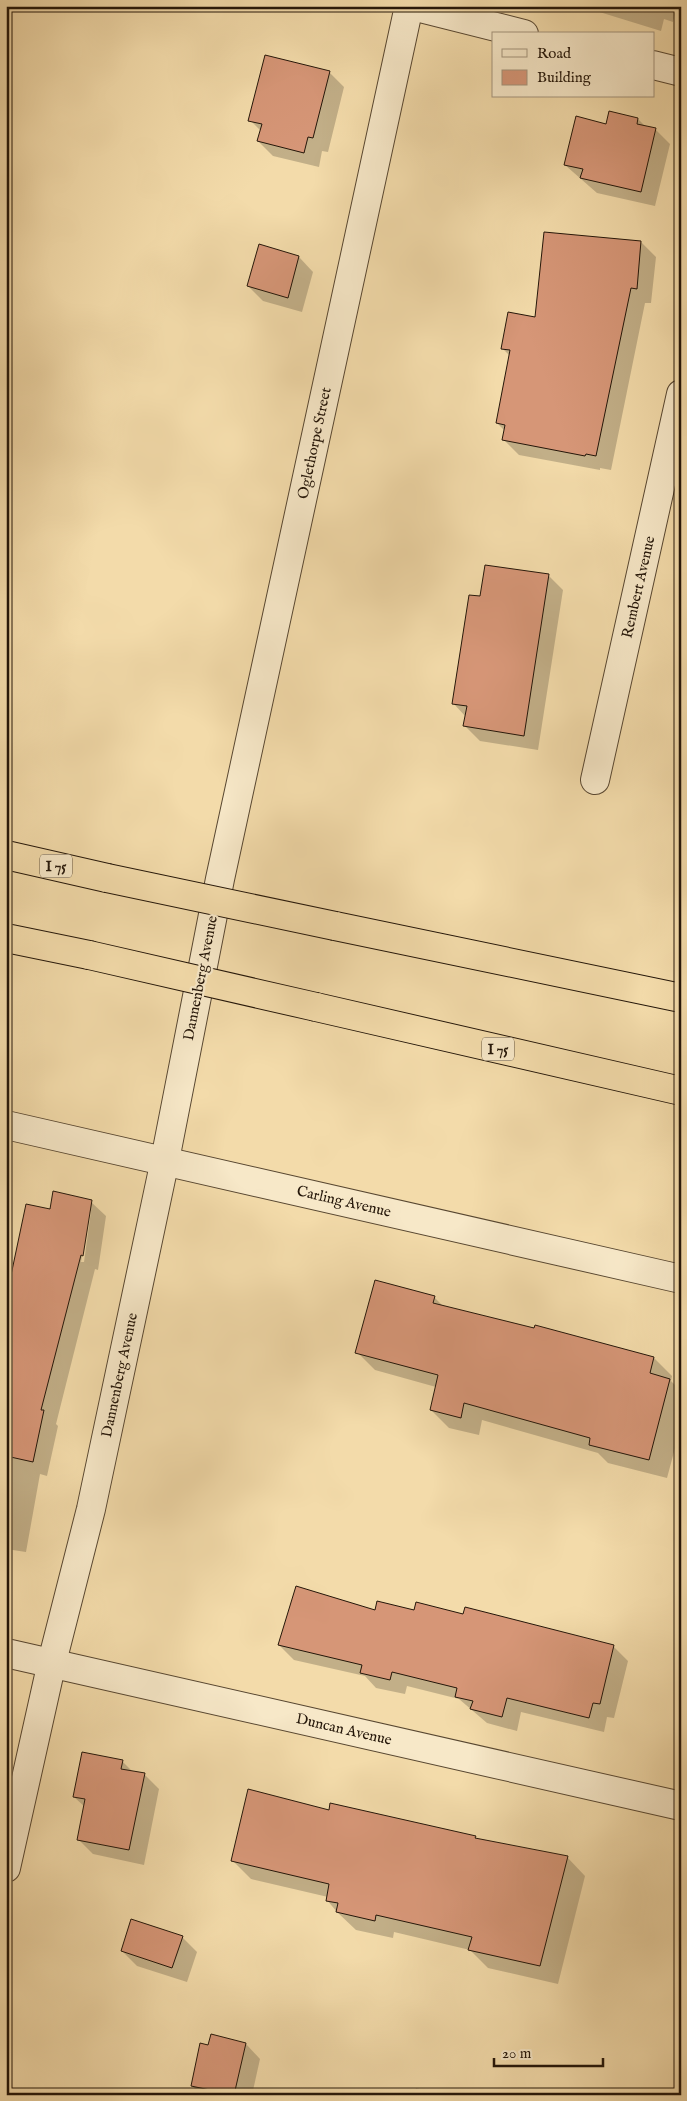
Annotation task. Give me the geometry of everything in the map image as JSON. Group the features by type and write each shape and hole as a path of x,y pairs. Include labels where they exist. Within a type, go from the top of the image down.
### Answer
{"highway":[{"name":"I 75","path":"6,855 107,878 681,998"},
{"name":"I 75","path":"6,938 681,1091"}],"street":[{"path":"410,6 516,32"},
{"name":"Oglethorpe Street","path":"220,879 410,6"},
{"path":"654,65 681,72"},
{"name":"Rembert Avenue","path":"595,780 681,394"},
{"name":"Dannenberg Avenue","path":"6,1868 52,1662 91,1509 165,1160 220,879"},
{"name":"Carling Avenue","path":"6,1124 681,1279"},
{"name":"Duncan Avenue","path":"6,1653 681,1806"}],"building":[{"path":"265,55 330,71 313,138 308,137 304,153 257,141 262,124 248,121"},
{"path":"609,111 638,118 637,124 656,128 641,192 580,178 583,169 564,165 576,116 606,124"},
{"path":"544,232 641,241 637,289 631,288 596,456 586,454 585,456 502,440 505,425 496,423 510,350 501,349 508,312 535,317"},
{"path":"259,244 299,256 288,298 247,286"},
{"path":"485,565 549,574 524,736 463,726 467,706 452,704 469,595 480,596"},
{"path":"53,1191 92,1200 83,1256 81,1255 41,1410 44,1410 33,1462 6,1456 6,1280 10,1280 26,1204 50,1209"},
{"path":"375,1280 435,1296 433,1303 534,1328 535,1325 654,1357 650,1373 670,1379 649,1460 589,1445 590,1438 464,1403 461,1418 430,1410 438,1375 355,1353"},
{"path":"296,1586 375,1610 377,1601 414,1610 416,1602 463,1614 465,1607 614,1645 600,1704 593,1703 589,1718 507,1698 502,1717 470,1709 473,1701 455,1697 457,1688 392,1672 390,1680 360,1673 362,1665 278,1645"},
{"path":"82,1752 123,1760 121,1769 145,1773 129,1850 77,1840 85,1799 73,1797"},
{"path":"248,1789 329,1810 330,1803 476,1836 475,1838 568,1856 540,1966 468,1950 472,1937 376,1915 375,1921 336,1912 338,1903 326,1901 329,1884 231,1861"},
{"path":"131,1919 183,1936 172,1968 121,1951"},
{"path":"211,2034 246,2043 234,2095 191,2086 200,2043 208,2045"}]}
